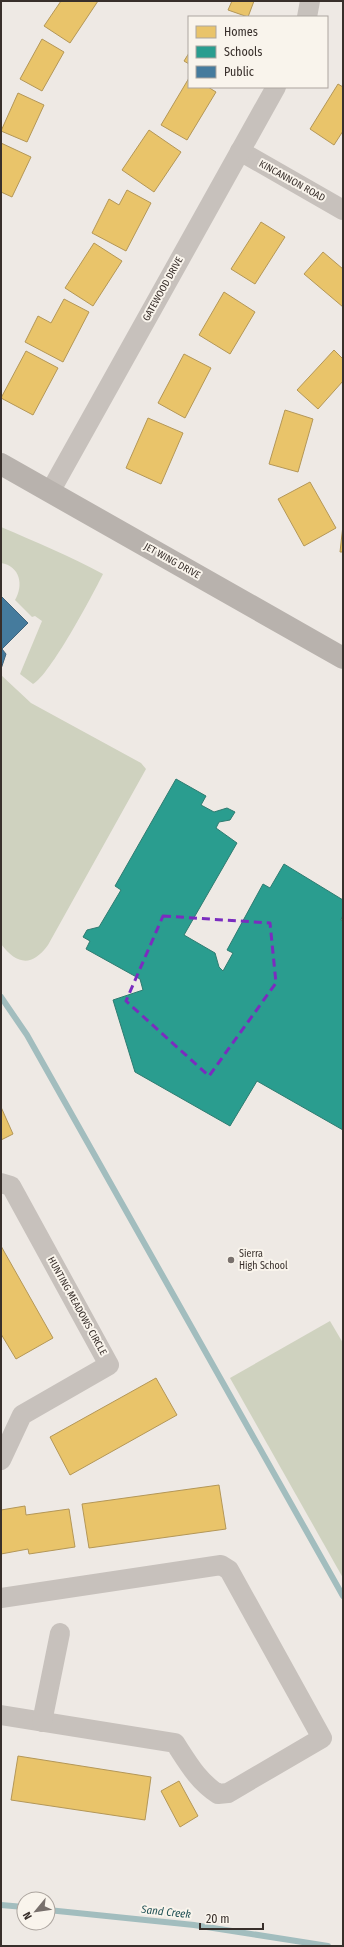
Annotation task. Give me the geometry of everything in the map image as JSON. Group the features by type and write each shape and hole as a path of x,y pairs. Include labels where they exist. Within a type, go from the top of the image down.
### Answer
{"main road":[{"name":"JET WING DRIVE","path":"1,464 343,658"}],"street":[{"path":"307,16 310,1"},
{"name":"GATEWOOD DRIVE","path":"50,492 275,88"},
{"name":"KINCANNON ROAD","path":"240,152 343,210"},
{"name":"HUNTING MEADOWS CIRCLE","path":"1,1183 11,1186 109,1365 22,1416 1,1460"},
{"path":"1,1598 221,1565 229,1570 322,1738 228,1793 218,1794 206,1786 195,1774 175,1743 1,1715"},
{"path":"42,1722 60,1633"}],"highlighted area":[{"path":"163,916 270,923 276,983 209,1076 126,1001"}],"green space":[{"path":"1,527 65,555 103,574 60,651 50,666 33,684 20,674 42,621 35,616 32,617 15,600 18,594 20,582 16,572 12,568 1,563"},
{"path":"1,675 31,703 141,763 146,769 48,945 36,957 24,961 13,956 1,944"},
{"path":"330,1321 343,1343 343,1578 230,1378"}],"building: Homes":[{"path":"61,1 98,1 70,43 44,26"},
{"path":"232,1 254,1 248,16 228,10"},
{"path":"42,39 64,52 42,91 20,79"},
{"path":"188,55 188,63 184,61"},
{"path":"188,80 188,88 210,88 216,92 187,140 161,125"},
{"path":"338,84 343,87 343,131 334,145 310,129"},
{"path":"18,93 44,105 27,142 1,131"},
{"path":"149,130 181,152 154,192 122,170"},
{"path":"1,143 31,157 12,197 1,192"},
{"path":"127,190 151,203 126,251 92,233 109,199 119,205"},
{"path":"261,222 285,237 255,284 231,269"},
{"path":"94,243 122,261 93,306 65,288"},
{"path":"323,252 343,269 343,307 304,274"},
{"path":"224,292 255,312 230,354 199,335"},
{"path":"64,299 89,312 63,362 25,342 38,316 51,323"},
{"path":"334,350 343,359 343,381 318,409 297,390"},
{"path":"26,351 58,368 33,415 1,398"},
{"path":"184,354 211,368 185,418 158,403"},
{"path":"285,410 313,419 298,472 269,464"},
{"path":"148,418 183,433 161,484 126,468"},
{"path":"310,482 336,528 304,546 278,499"},
{"path":"343,525 343,552 340,552"},
{"path":"1,1107 13,1134 1,1140"},
{"path":"1,1246 53,1338 16,1359 1,1334"},
{"path":"156,1378 177,1415 70,1475 50,1437"},
{"path":"219,1485 226,1529 89,1548 82,1504"},
{"path":"25,1506 26,1515 69,1509 75,1547 29,1554 28,1549 1,1554 1,1510"},
{"path":"18,1756 151,1777 145,1820 11,1800"},
{"path":"179,1781 198,1816 180,1827 161,1791"}],"building: Schools":[{"path":"176,779 206,796 201,805 214,812 227,808 235,812 230,820 219,822 216,828 237,843 184,935 215,953 219,967 223,971 233,953 227,950 263,884 270,888 284,864 343,900 343,915 341,920 343,921 343,1130 257,1081 230,1126 135,1072 113,1000 143,990 140,979 86,949 90,941 83,937 87,930 99,927 121,890 115,886"}],"building: Public":[{"path":"1,596 28,623 2,649 6,654 1,669"}],"waterway":[{"path":"1,997 27,1035 343,1596"},
{"name":"Sand Creek","path":"1,1905 16,1906"},
{"name":"Sand Creek","path":"56,1911 194,1925 328,1946"}],"place":[{"name":"Sierra High School","path":"231,1260"}]}
